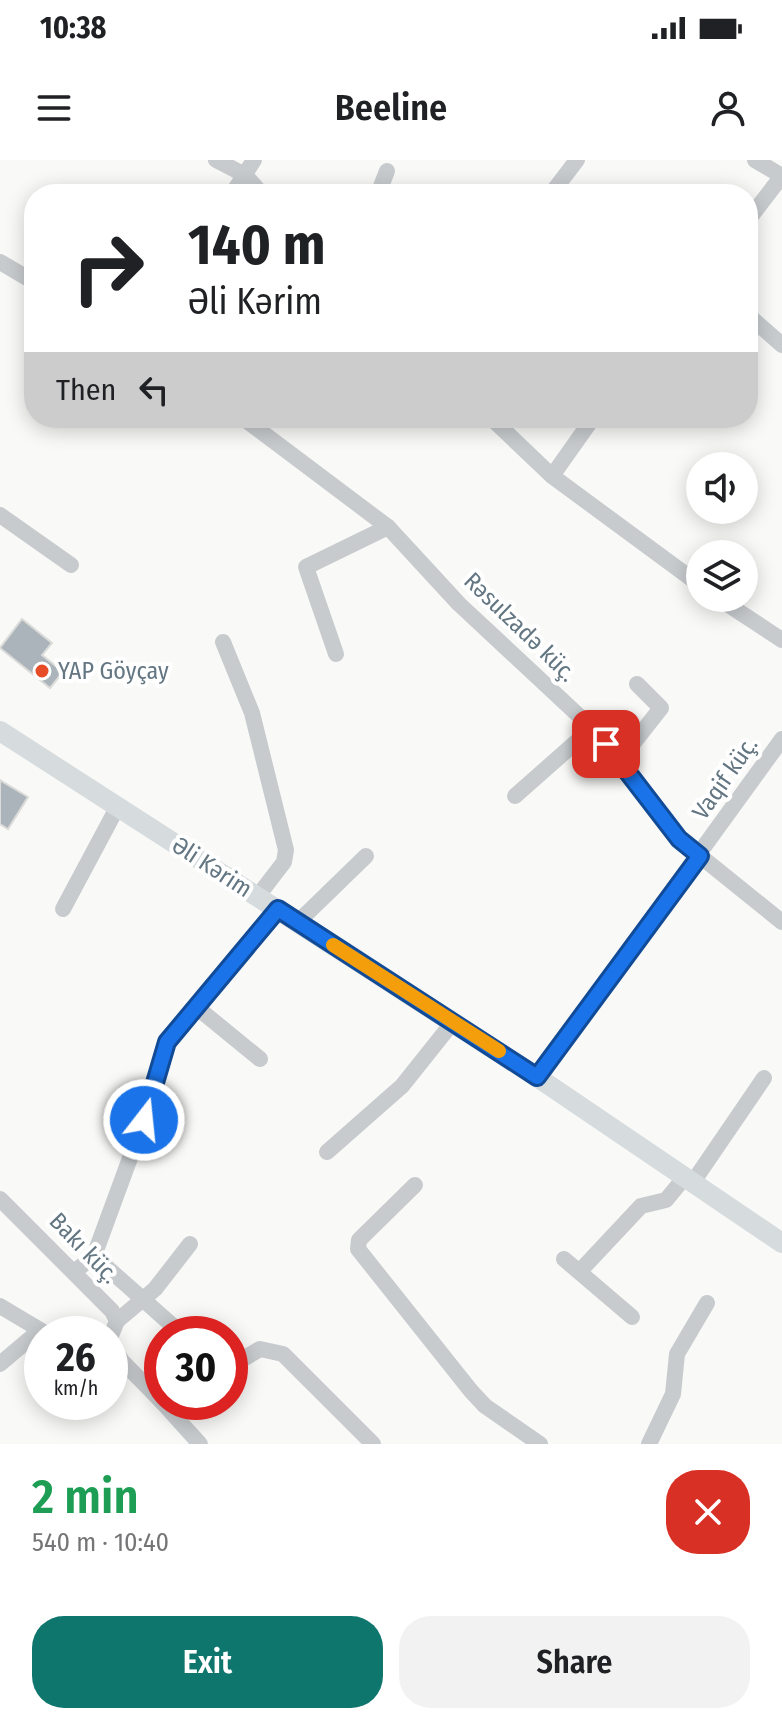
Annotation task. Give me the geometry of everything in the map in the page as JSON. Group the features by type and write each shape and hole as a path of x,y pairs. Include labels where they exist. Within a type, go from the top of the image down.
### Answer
{"main road":[{"name":"Əli Kərim","path":"0,731 453,1022 782,1243"}],"street":[{"path":"216,160 250,168"},
{"path":"559,184 577,160"},
{"path":"755,160 782,176 758,207"},
{"path":"382,184 387,171"},
{"path":"0,262 24,276"},
{"path":"758,324 782,345"},
{"name":"Rəsulzadə küç.","path":"256,428 388,527 488,633 592,728 679,839 782,922"},
{"path":"502,428 552,476 686,575"},
{"path":"552,476 586,428"},
{"path":"0,515 71,565"},
{"path":"336,654 306,567 388,527"},
{"path":"739,612 782,640"},
{"path":"223,642 252,713 286,850 284,862 258,896"},
{"path":"620,760 661,708 637,684"},
{"path":"515,796 592,728"},
{"name":"Vaqif küç.","path":"537,1077 782,739"},
{"path":"63,909 118,806"},
{"path":"298,922 366,856"},
{"path":"74,1272 94,1256 144,1120 167,1042 278,909"},
{"path":"195,1006 260,1059"},
{"path":"327,1152 402,1086 453,1022"},
{"path":"581,1270 641,1206 666,1200 689,1180 764,1078"},
{"path":"415,1185 359,1240 358,1249 471,1391 485,1406 540,1444"},
{"name":"Bakı küç.","path":"0,1199 74,1272 113,1316"},
{"path":"123,1316 155,1289 190,1244"},
{"path":"94,1256 160,1316"},
{"path":"564,1259 581,1270 590,1284 632,1317"},
{"path":"649,1444 673,1394 677,1354 707,1303"},
{"path":"0,1306 24,1321"},
{"path":"0,1364 24,1347"},
{"path":"248,1356 260,1349 283,1354 373,1444"},
{"name":"Bakı küç.","path":"128,1362 144,1381"},
{"name":"Bakı küç.","path":"178,1420 200,1444"}],"building":[{"path":"22,619 52,643 42,655 63,672 50,688 0,648"},
{"path":"0,780 28,797 8,829 0,824"}],"slow traffic":[{"path":"333,945 499,1051"}],"place":[{"name":"YAP Göyçay","path":"42,671"}],"route":[{"path":"144,1120 167,1042 278,909 537,1077 700,856 679,839 606,744"}]}
